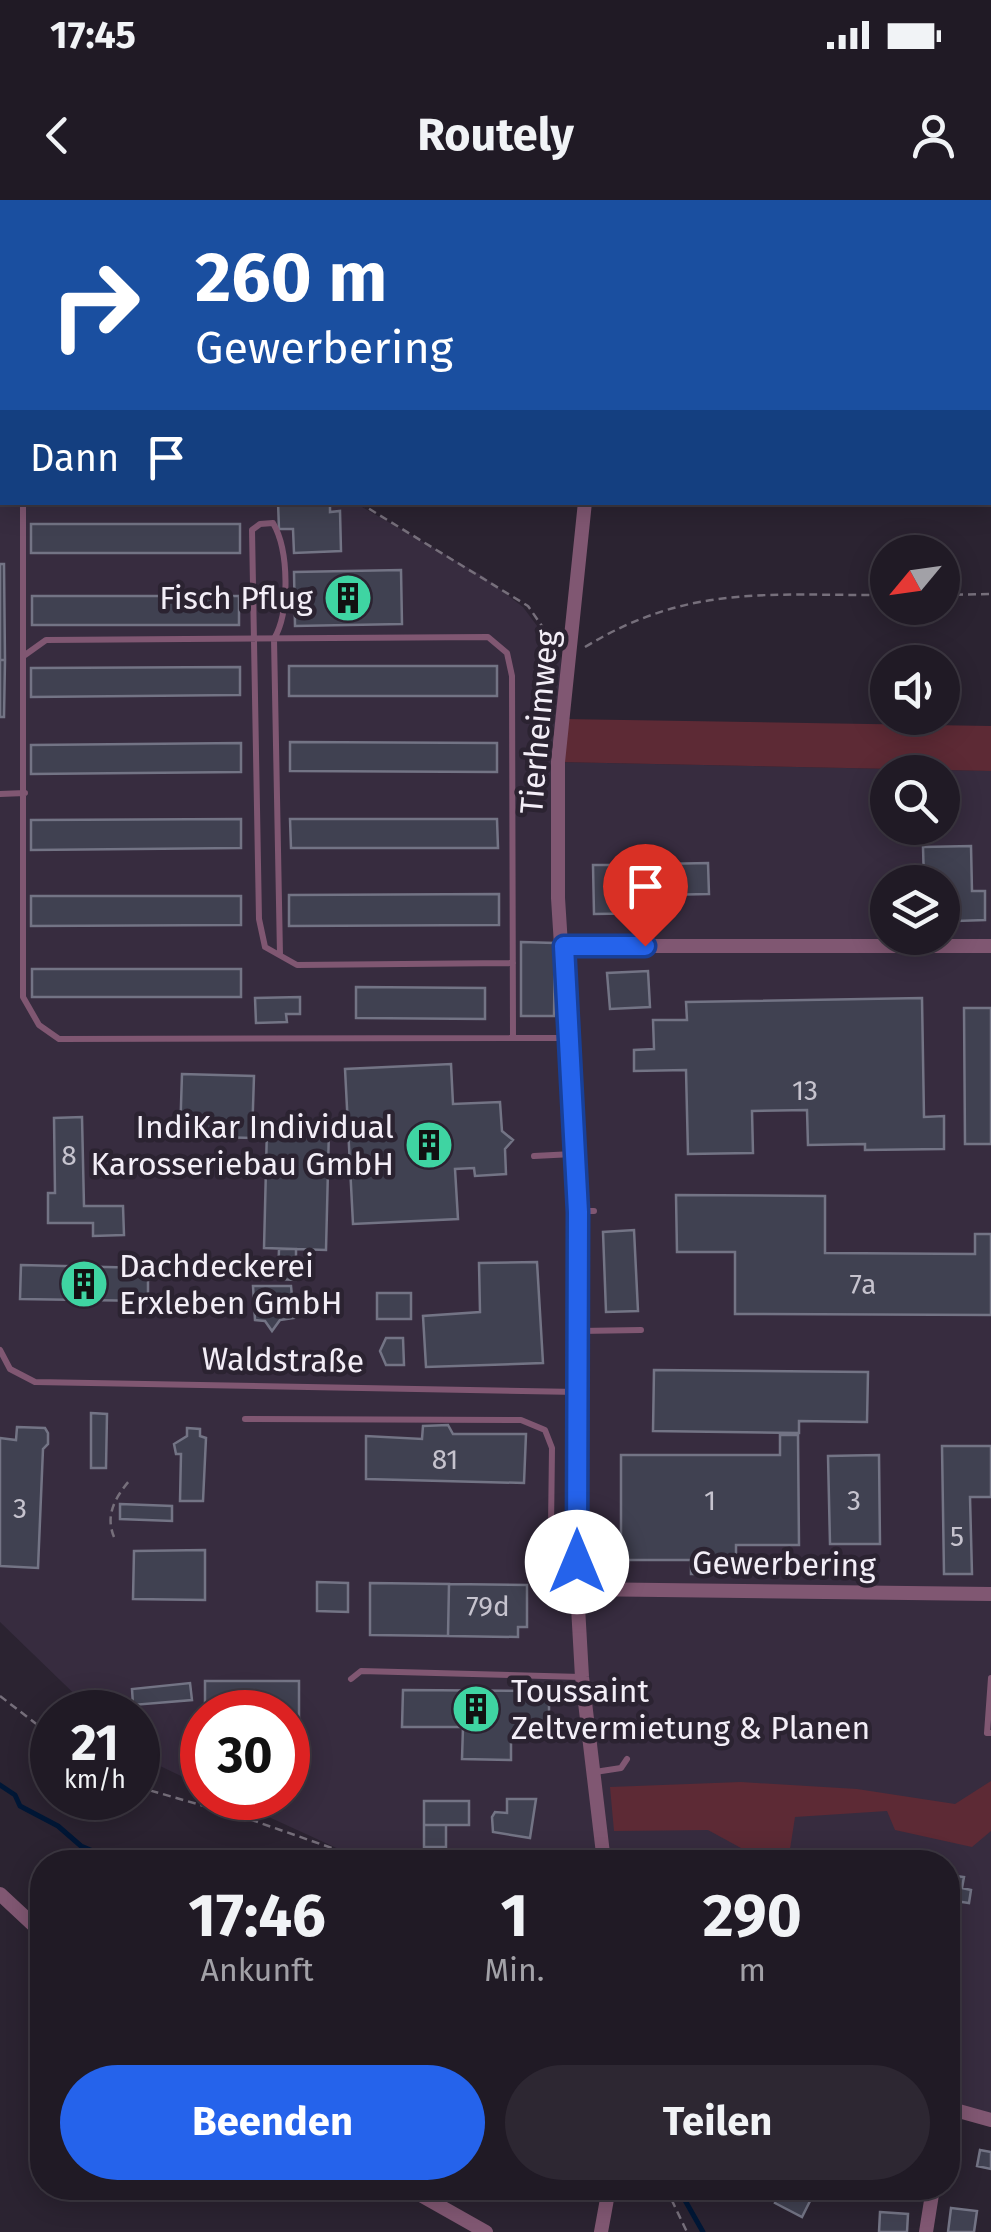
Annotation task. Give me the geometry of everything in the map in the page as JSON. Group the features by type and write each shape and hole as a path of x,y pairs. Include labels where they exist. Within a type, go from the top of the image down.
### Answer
{"street":[{"name":"Tierheimweg","path":"584,505 558,778 558,898 578,1212 577,1590 582,1677 602,1850"},
{"path":"564,946 991,946"},
{"name":"Gewerbering","path":"577,1590 991,1594"},
{"path":"0,1894 30,1921"},
{"path":"960,2111 991,2120"},
{"path":"429,2200 486,2232"},
{"path":"601,2232 607,2200"},
{"path":"926,2232 931,2200"}],"lane":[{"path":"23,505 23,997 38,1025 60,1039 568,1038"},
{"path":"280,955 274,638 283,624 282,538 273,523 260,524 252,530 259,918 264,946 298,966 512,963"},
{"path":"24,656 46,640 488,637 507,654 512,676 512,1036"},
{"path":"0,794 25,793"},
{"path":"534,1156 574,1154"},
{"path":"578,1212 594,1211"},
{"path":"580,1331 642,1330"},
{"name":"Waldstraße","path":"0,1350 10,1369 34,1382 580,1392"},
{"path":"244,1418 521,1420 546,1430 552,1448 551,1527 559,1533 576,1532"},
{"path":"351,1680 361,1671 582,1677"},
{"path":"991,1678 991,1734"},
{"path":"594,1772 621,1768 626,1759"}],"path":[{"path":"363,505 528,606 552,642 571,655 627,621 675,606 758,592 870,595"},
{"path":"960,595 991,594"},
{"path":"114,1537 110,1526 114,1500 129,1481"},
{"path":"0,1696 30,1719"},
{"path":"160,1793 338,1850"},
{"path":"671,2200 686,2232"}],"shaded area":[{"path":"0,505 359,505 483,576 523,607 561,658 558,762 870,768 870,845 960,845 960,770 991,771 991,2120 960,2112 960,1850 341,1850 275,1820 310,1820 310,1690 180,1690 180,1776 160,1766 160,1690 70,1690 0,1622"},
{"path":"563,719 870,724 870,735 960,735 960,725 991,726 991,771 960,770 960,755 870,755 870,768 558,762"},
{"path":"991,1781 991,1831 972,1847 895,1830 887,1811 795,1817 790,1850 745,1850 708,1830 614,1831 610,1787 741,1782 857,1789 955,1804"}],"building":[{"path":"278,505 330,505 330,512 340,511 341,551 294,553 293,529 279,529"},
{"path":"31,524 240,524 240,553 31,553"},
{"path":"0,564 4,564 5,660 0,660"},
{"name":"Fisch Pflug","path":"401,570 402,624 295,626 294,572"},
{"path":"32,596 239,596 239,625 32,625"},
{"path":"0,660 5,660 4,717 0,717"},
{"path":"289,666 497,666 497,696 289,696"},
{"path":"240,667 240,695 31,697 31,668"},
{"path":"290,742 497,743 497,772 290,771"},
{"path":"241,743 241,772 31,774 31,745"},
{"path":"241,819 241,848 31,850 31,820"},
{"path":"290,819 497,819 498,848 291,848"},
{"path":"971,846 972,891 985,891 985,920 960,921 960,865 924,865 923,847"},
{"path":"708,863 709,894 611,896 611,865"},
{"path":"593,865 611,865 611,896 659,895 659,913 594,914"},
{"path":"499,894 499,925 289,926 289,895"},
{"path":"31,896 241,896 241,925 31,926"},
{"path":"521,942 555,943 554,1016 521,1016"},
{"path":"32,969 241,969 241,997 32,997"},
{"path":"648,971 650,1007 610,1009 607,973"},
{"path":"356,987 485,988 485,1019 356,1018"},
{"path":"300,997 300,1014 286,1014 287,1022 256,1023 255,998"},
{"path":"922,998 924,1117 944,1116 944,1149 865,1150 865,1144 808,1145 807,1110 752,1111 753,1153 688,1154 686,1070 634,1071 634,1050 654,1049 653,1020 687,1020 686,1002"},
{"path":"964,1008 991,1008 991,1144 965,1144"},
{"name":"IndiKar Individual Karosseriebau GmbH","path":"451,1064 453,1104 500,1102 502,1131 513,1140 505,1149 506,1174 475,1176 474,1168 455,1169 458,1219 353,1224 345,1069"},
{"path":"182,1074 254,1076 252,1138 180,1136"},
{"path":"82,1117 84,1206 123,1206 124,1235 93,1236 93,1223 48,1223 48,1193 55,1193 54,1118"},
{"path":"267,1128 329,1129 326,1250 264,1248"},
{"path":"676,1195 825,1196 825,1253 975,1254 975,1234 991,1234 991,1315 735,1314 735,1252 677,1252"},
{"path":"634,1230 638,1311 606,1312 603,1232"},
{"path":"279,1249 296,1249 296,1280 278,1279"},
{"path":"537,1262 543,1363 426,1367 423,1316 480,1312 479,1263"},
{"name":"Dachdeckerei Erxleben GmbH","path":"21,1265 148,1268 148,1301 20,1299"},
{"path":"253,1286 291,1286 294,1318 280,1320 272,1331 265,1321 255,1320"},
{"path":"377,1293 411,1293 411,1319 377,1319"},
{"path":"386,1338 403,1338 404,1365 386,1365 380,1351"},
{"path":"654,1370 868,1372 867,1422 799,1421 799,1433 653,1431"},
{"path":"91,1413 107,1414 106,1468 91,1468"},
{"path":"448,1425 453,1434 526,1434 524,1483 366,1479 366,1436 422,1439 423,1426"},
{"path":"17,1427 45,1428 48,1433 48,1444 43,1449 38,1568 0,1566 0,1438 16,1440"},
{"path":"187,1428 200,1429 200,1436 206,1438 203,1501 180,1501 181,1454 176,1454 174,1444 187,1436"},
{"path":"780,1435 798,1435 799,1545 736,1545 736,1574 691,1574 691,1560 621,1560 621,1455 780,1455"},
{"path":"942,1446 991,1446 991,1497 970,1497 972,1574 944,1574"},
{"path":"879,1455 880,1544 830,1544 828,1456"},
{"path":"120,1504 172,1506 172,1521 120,1519"},
{"path":"205,1550 205,1600 133,1599 134,1551"},
{"path":"317,1582 348,1583 348,1612 317,1611"},
{"path":"370,1583 449,1584 448,1636 370,1635"},
{"path":"449,1584 527,1585 527,1627 518,1627 518,1637 448,1636"},
{"path":"205,1681 299,1681 299,1690 205,1690"},
{"path":"190,1683 191,1690 180,1690 180,1701 160,1703 160,1690 132,1689"},
{"name":"Toussaint Zeltvermietung & Planen","path":"403,1690 549,1691 549,1736 511,1736 511,1760 462,1759 463,1727 402,1727"},
{"path":"507,1799 536,1799 530,1838 493,1832 492,1817 495,1812 507,1813"},
{"path":"424,1801 469,1801 469,1825 424,1825"},
{"path":"424,1825 446,1825 446,1847 424,1847"},
{"path":"960,1876 964,1877 962,1888 971,1890 969,1903 960,1902"},
{"path":"980,2150 991,2152 991,2169 977,2166"},
{"path":"776,2200 810,2200 802,2217 775,2203"},
{"path":"951,2208 977,2211 974,2232 948,2232"},
{"path":"880,2212 908,2214 907,2232 879,2232"}],"waterway":[{"path":"0,1785 15,1795 20,1806 58,1826 90,1850"},
{"path":"685,2200 703,2232"}],"place":[{"name":"Fisch Pflug","path":"348,598"},
{"name":"IndiKar Individual Karosseriebau GmbH","path":"429,1145"},
{"name":"Dachdeckerei Erxleben GmbH","path":"84,1284"},
{"name":"Toussaint Zeltvermietung & Planen","path":"476,1709"}],"route":[{"path":"577,1562 578,1212 564,946 645,946"}]}
